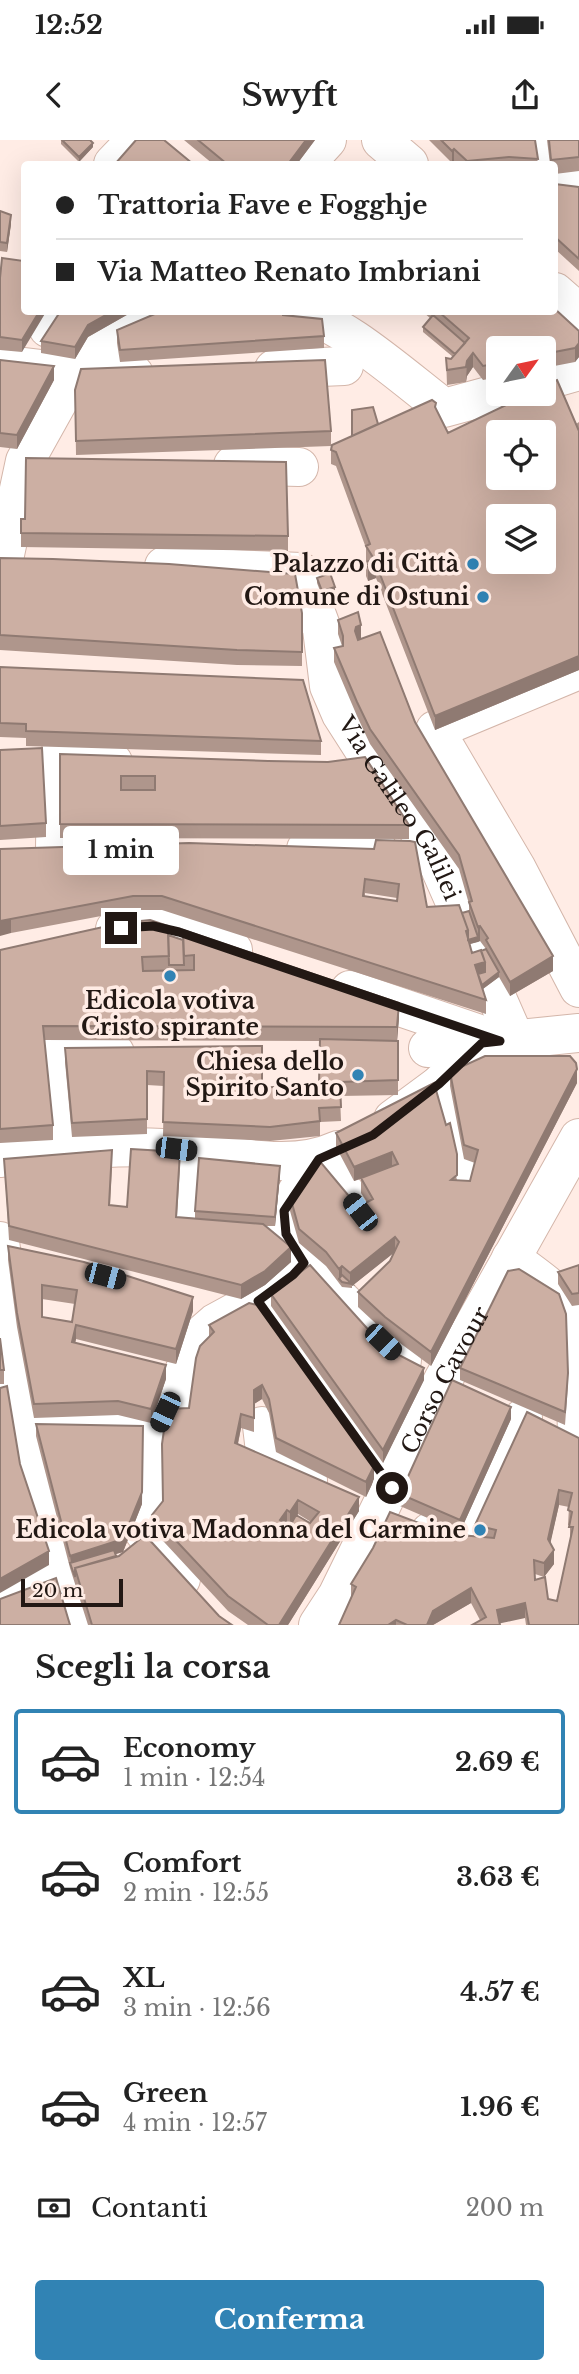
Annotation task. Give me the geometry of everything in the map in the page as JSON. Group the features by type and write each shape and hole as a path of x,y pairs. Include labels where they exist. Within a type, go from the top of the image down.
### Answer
{"street":[{"path":"116,161 136,140"},
{"path":"381,140 406,161"},
{"path":"558,167 579,186"},
{"path":"558,295 579,313"},
{"path":"44,561 2,559 13,460 74,373 103,342 159,315"},
{"path":"314,315 342,330 444,408 486,397"},
{"path":"0,365 74,373 162,373"},
{"path":"246,370 344,366"},
{"path":"556,378 579,372"},
{"path":"13,460 66,462"},
{"path":"203,465 299,467"},
{"name":"Via Galileo Galilei","path":"125,564 301,572 322,629 329,685 341,714 432,850 499,1041"},
{"path":"579,670 435,730 517,869 579,988"},
{"path":"288,683 329,685"},
{"path":"95,851 41,852 55,760 149,763"},
{"path":"334,766 373,764"},
{"path":"270,849 377,848"},
{"path":"81,936 121,928 153,926 269,962"},
{"path":"320,980 499,1041"},
{"path":"428,1048 579,1033"},
{"path":"0,1158 161,1147 268,1160 319,1159 373,1135 499,1041"},
{"path":"67,1152 56,1053 146,1053"},
{"path":"439,1084 463,1174"},
{"name":"Corso Cavour","path":"318,1625 337,1596 358,1495 443,1380 579,1138"},
{"path":"192,1151 186,1223 295,1249 345,1305 402,1360"},
{"path":"319,1159 360,1212"},
{"path":"79,1625 109,1559 154,1506 157,1431 164,1371 215,1323 246,1307 293,1275 295,1249 284,1211 319,1159"},
{"path":"579,1160 536,1233 534,1244 558,1284 579,1277"},
{"path":"0,1241 22,1424 109,1559 201,1601"},
{"path":"1,1247 40,1258"},
{"path":"488,1401 578,1446 572,1318 562,1299 511,1258"},
{"path":"345,1305 376,1278"},
{"path":"196,1302 246,1307"},
{"path":"246,1307 358,1495"},
{"path":"430,1532 464,1542 523,1418"},
{"path":"22,1424 157,1431"},
{"path":"262,1426 266,1460 358,1495"},
{"path":"0,1597 109,1559"}],"building":[{"path":"62,140 90,140 93,143 79,157"},
{"path":"136,140 164,140 189,161 118,161"},
{"path":"198,140 306,140 290,161 223,161"},
{"path":"441,140 535,140 538,159 509,157 467,161"},
{"path":"549,140 579,140 579,157 551,160"},
{"path":"558,184 579,187 579,259 558,240"},
{"path":"0,211 11,215 7,243 0,242"},
{"path":"2,258 21,261 21,315 37,315 22,340 0,337"},
{"path":"558,312 579,331 579,343 575,348 556,352 556,336 486,336 486,365 483,366 473,353 466,367 447,370 446,358 451,359 469,338 442,315 558,315"},
{"path":"58,315 106,315 88,325 75,347 41,341"},
{"path":"152,315 283,315 322,319 324,336 120,350 117,330"},
{"path":"433,315 465,343 455,354 423,327"},
{"path":"0,360 54,366 17,435 0,433"},
{"path":"325,360 331,431 76,441 75,390 81,369"},
{"name":"Palazzo di Città","path":"557,380 579,431 579,656 435,716 376,564 368,567 366,562 374,559 366,546 370,544 336,452 331,450 332,445 432,400 436,403 435,407 448,433 504,406 556,406"},
{"path":"373,407 378,424 352,436 352,410"},
{"path":"26,458 286,462 288,536 21,533 21,519 25,519"},
{"path":"0,558 169,564 295,574 302,613 302,652 0,635"},
{"path":"330,573 335,587 322,591 317,578"},
{"path":"358,612 361,625 356,627 355,631 358,640 380,632 415,722 553,956 510,982 486,940 488,938 480,926 478,927 469,902 472,901 459,855 370,729 334,648 343,646 338,620"},
{"path":"0,667 303,680 321,741 26,731 26,724 0,723"},
{"path":"42,748 46,823 0,826 0,750"},
{"path":"60,754 328,762 365,757 409,825 60,824","holes":["121,776 155,776 155,790 121,790"]},
{"path":"376,840 415,842 427,907 459,905 468,930 466,931 472,953 481,950 485,962 475,965 486,1000 162,896 133,896 0,921 0,849 189,843 374,849","holes":["365,879 399,884 397,901 363,896"]},
{"path":"469,911 478,937 468,940 468,930 462,913"},
{"path":"150,920 168,926 169,956 142,957 143,971 194,970 194,955 184,956 183,930 399,1003 397,1027 43,1026 53,1125 0,1129 0,950 121,923"},
{"path":"168,935 183,940 184,965 169,965"},
{"path":"486,949 499,972 482,985 478,974 485,972 481,951"},
{"path":"320,1039 398,1041 398,1080 340,1082 341,1107 319,1108 320,1121 270,1127 163,1122 164,1072 147,1071 147,1119 72,1123 65,1048 262,1046 262,1088 319,1083"},
{"path":"485,1056 570,1056 577,1069 431,1352 385,1317 358,1292 390,1261 399,1242 395,1237 350,1273 342,1266 339,1269 326,1252 299,1229 290,1196 318,1159 358,1207 373,1199 361,1178 398,1164 392,1152 354,1167 336,1133 434,1083 446,1125 450,1123 457,1154 457,1175 451,1180 470,1181 478,1150 464,1145 450,1072"},
{"path":"131,1149 180,1152 176,1217 263,1224 291,1247 265,1271 241,1285 9,1226 4,1159 112,1150 109,1205 127,1207"},
{"path":"199,1158 280,1166 275,1217 195,1211"},
{"path":"8,1246 84,1262 193,1297 176,1349 76,1325 72,1342 166,1365 151,1409 118,1401 34,1404","holes":["42,1285 77,1290 72,1322 42,1317"]},
{"path":"310,1265 374,1336 393,1352 424,1368 383,1450 271,1294"},
{"path":"579,1265 579,1293 572,1294 558,1272"},
{"path":"519,1269 559,1294 566,1314 568,1373 565,1412 460,1368 508,1271"},
{"path":"342,1275 352,1284 342,1282 339,1279"},
{"path":"249,1303 261,1306 374,1466 366,1482 276,1438 269,1399 262,1385 254,1390 254,1418 241,1414 235,1443 359,1497 279,1625 268,1625 228,1596 152,1515 163,1501 162,1444 167,1409 189,1408 196,1358 200,1346 214,1332 209,1325","holes":["298,1500 319,1512 310,1523 296,1515 290,1526 280,1520"]},
{"path":"0,1338 4,1370 0,1370"},
{"path":"452,1380 511,1407 460,1520 400,1494"},
{"path":"7,1386 20,1464 49,1551 0,1579 0,1388"},
{"path":"527,1412 579,1438 579,1625 529,1625 525,1603 497,1610 500,1625 472,1625 486,1617 471,1588 433,1611 427,1625 407,1625 396,1620 388,1625 339,1625 356,1587 351,1584 373,1548 390,1512 448,1534 494,1538 496,1530 475,1525","holes":["559,1490 572,1493 568,1510 572,1512 569,1527 573,1527 557,1601 548,1599 545,1577 535,1580 534,1560 544,1563 554,1550 548,1539"]},
{"path":"36,1424 143,1426 142,1492 123,1539 70,1556"},
{"path":"145,1535 219,1616 232,1625 92,1625 75,1568 119,1556"},
{"path":"114,1550 116,1556 75,1568 75,1577 70,1563"},
{"path":"56,1578 70,1625 0,1625 0,1599"}],"place":[{"name":"Palazzo di Città","path":"473,564"},
{"name":"Comune di Ostuni","path":"483,597"},
{"name":"Edicola votiva Cristo spirante","path":"170,976"},
{"name":"Chiesa dello Spirito Santo","path":"358,1075"},
{"name":"Edicola votiva Madonna del Carmine","path":"480,1530"}],"route":[{"path":"121,928 153,926 179,932 500,1041 482,1043 439,1084 373,1135 319,1159 284,1211 286,1234 304,1263 293,1275 258,1301 392,1488"}]}
